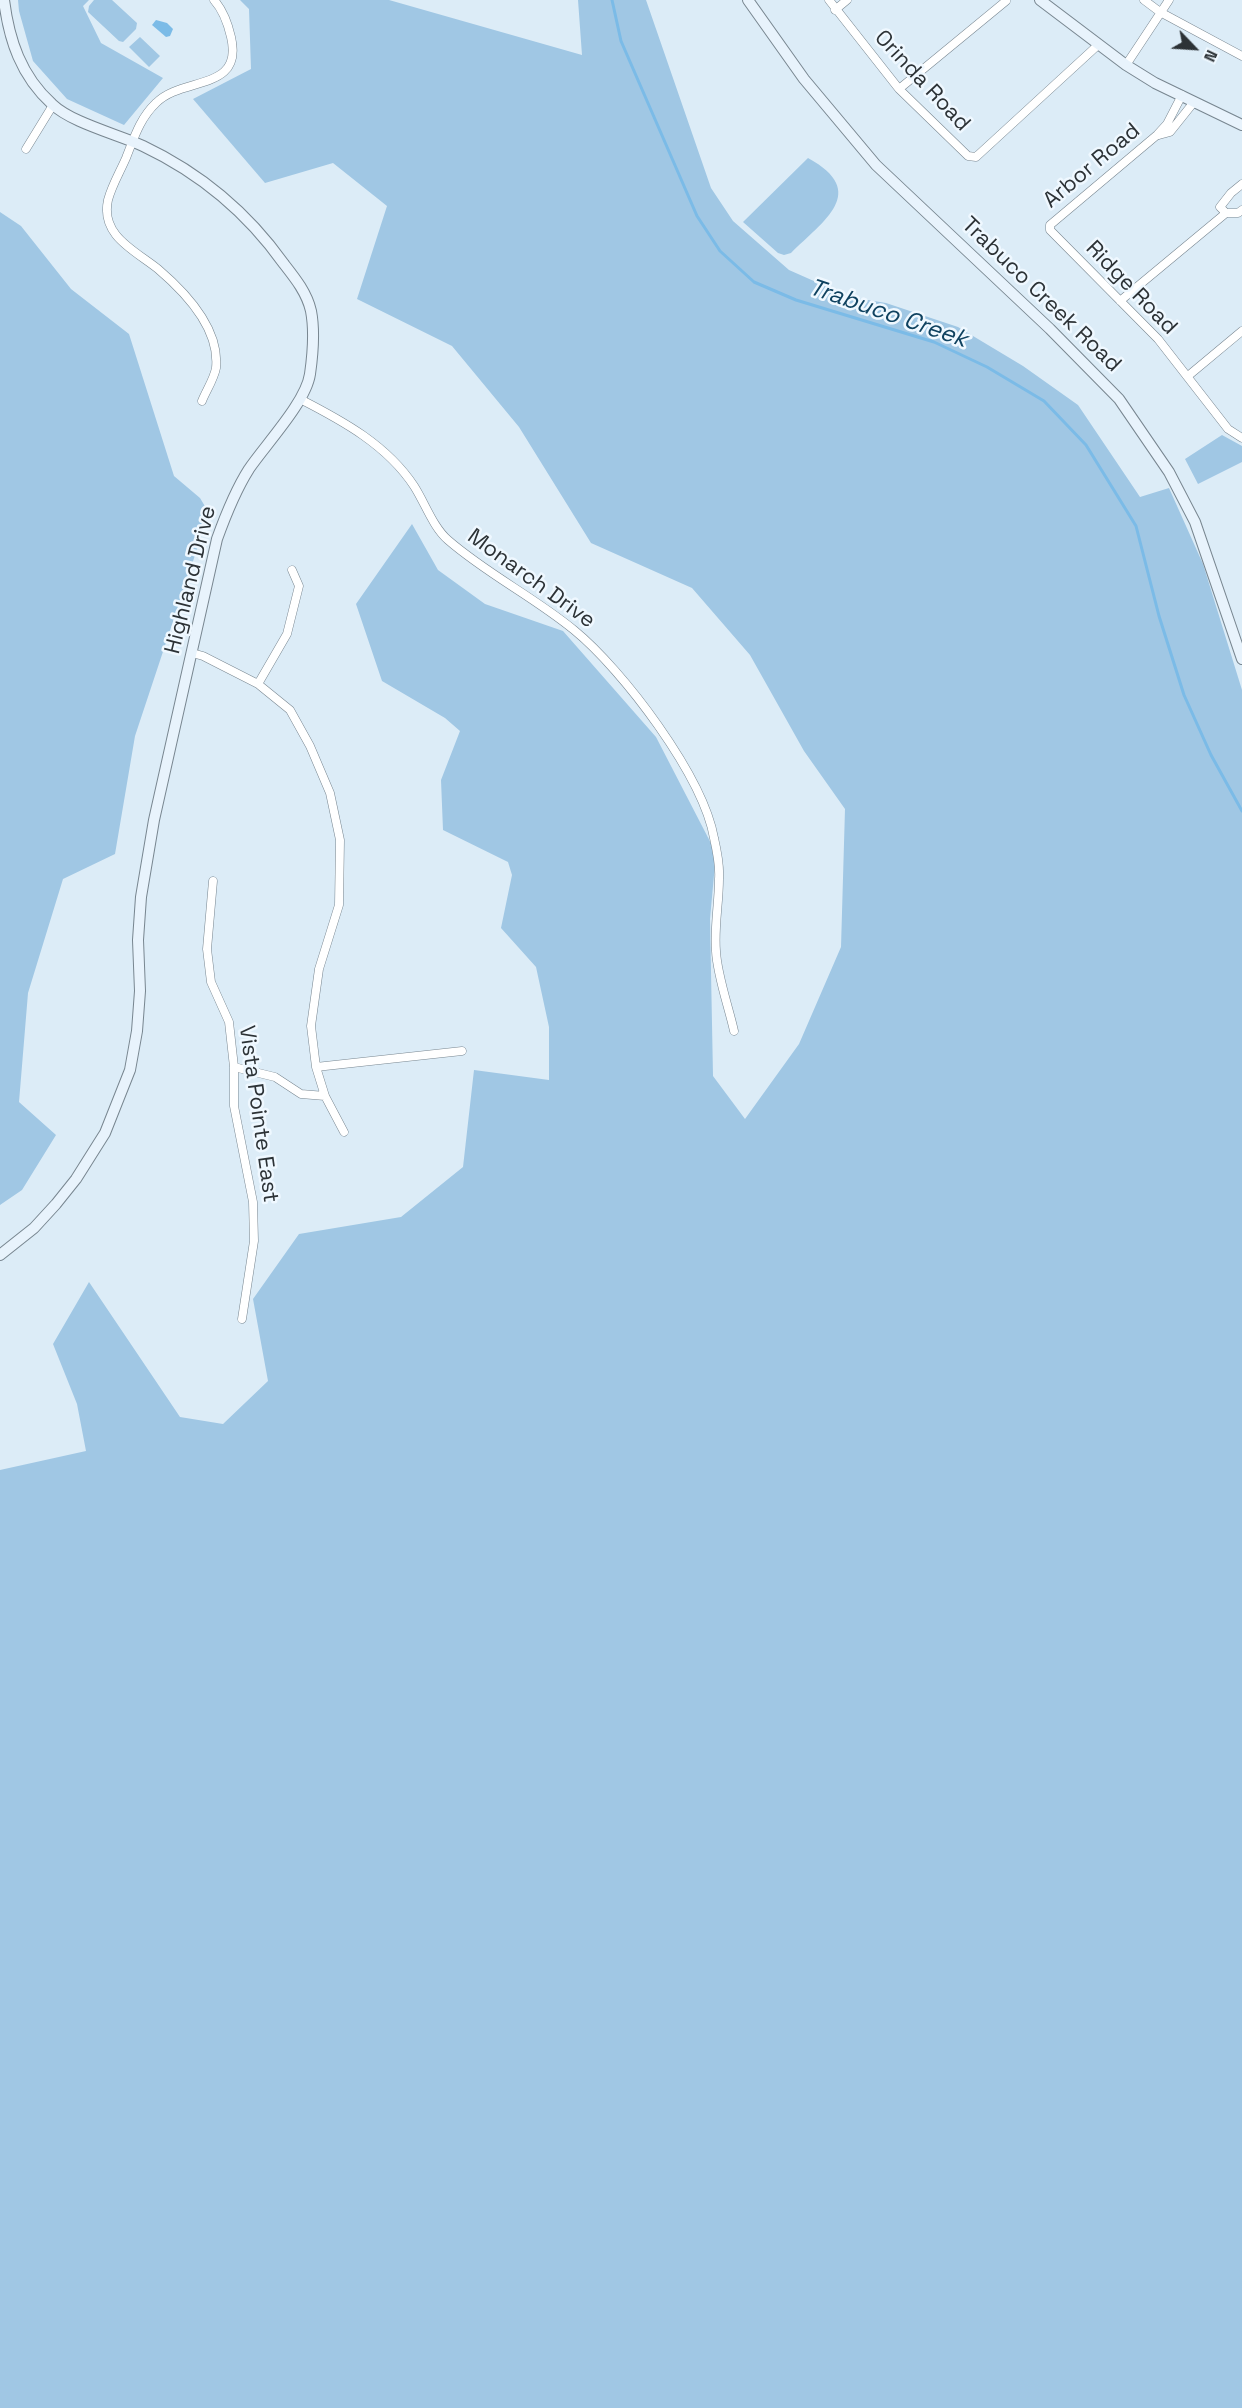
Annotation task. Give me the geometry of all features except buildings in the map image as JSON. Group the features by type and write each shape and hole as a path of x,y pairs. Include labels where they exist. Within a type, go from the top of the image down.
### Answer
{"street":[{"name":"Highland Drive","path":"0,1255 34,1228 76,1179 105,1133 130,1070 137,1031 140,991 138,940 141,897 154,820 217,539 229,504 249,470 300,399 310,377 314,335 310,309 301,286 272,247 212,186 187,169 132,141 69,116 53,105 27,75 14,51 3,25 4,0"},
{"path":"202,401 215,371 216,351 210,334 183,295 158,269 127,248 116,236 108,221 107,202 143,118 157,101 171,92 217,78 231,64 233,46 228,23 214,0"},
{"name":"Trabuco Creek Road","path":"748,0 804,79 876,165 1011,291 1119,399 1169,472 1195,522 1241,652"},
{"name":"Orinda Road","path":"829,0 899,89 968,156 976,157 1098,45"},
{"path":"835,10 847,0"},
{"path":"1040,0 1126,65 1242,125"},
{"path":"1144,0 1160,12 1242,56"},
{"path":"1126,65 1169,0"},
{"path":"899,89 1006,1"},
{"name":"Arbor Road","path":"1050,225 1157,135 1167,124 1182,95"},
{"name":"Arbor Road","path":"1157,135 1170,132 1194,102"},
{"path":"26,149 53,105"},
{"path":"1226,213 1220,207 1242,184"},
{"path":"1120,302 1226,213 1238,213 1242,210"},
{"name":"Ridge Road","path":"1050,225 1050,230 1069,251 1158,339 1228,429 1242,438"},
{"path":"1188,376 1242,331"},
{"name":"Monarch Drive","path":"300,399 359,432 397,464 414,485 445,537 472,561 532,598 576,631 614,669 648,712 698,789 714,836 720,876 716,953 734,1031"},
{"path":"258,684 287,634 299,586 292,570"},
{"path":"192,653 203,656 258,684 290,710 310,746 330,793 340,840 339,905 319,969 311,1026 316,1067 325,1096 344,1132"},
{"name":"Vista Pointe East","path":"213,882 207,949 211,982 229,1022 234,1067 234,1106 254,1202 254,1241 242,1319"},
{"path":"316,1067 462,1051"},
{"path":"234,1067 275,1077 301,1094 325,1096"}],"shaded area":[{"path":"18,0 89,0 83,6 101,43 163,78 124,125 67,99 33,61"},
{"path":"94,0 112,0 137,23 136,29 123,42 119,41 88,12"},
{"path":"240,0 389,0 582,55 578,0 646,0 711,188 733,221 789,270 850,297 886,303 958,327 1023,366 1078,405 1140,497 1169,488 1203,564 1242,690 1242,2408 0,2408 0,1470 86,1451 77,1404 53,1344 89,1282 180,1417 223,1424 268,1381 253,1299 299,1234 401,1217 463,1167 474,1070 549,1080 549,1027 536,967 501,928 512,875 508,862 443,830 441,780 460,731 445,718 382,681 356,604 412,524 438,570 485,604 563,631 656,737 716,853 710,919 713,1076 745,1119 799,1044 841,947 845,809 804,751 750,655 692,588 591,543 519,427 452,346 357,299 387,206 333,163 265,183 193,99 251,69 249,9"},
{"path":"156,20 167,23 173,29 170,36 166,37 152,25"},
{"path":"140,37 160,56 149,67 129,47"},
{"path":"808,158 826,171 836,183 838,195 835,206 827,218 791,253 784,255 778,253 743,222"},
{"path":"0,212 21,226 71,289 129,334 174,476 200,498 209,513 135,736 115,854 63,879 28,993 19,1102 56,1135 22,1190 0,1205"},
{"path":"1222,435 1242,446 1242,462 1198,484 1185,459"}],"waterway":[{"name":"Trabuco Creek","path":"612,0 621,41 697,216 720,251 754,282 796,300 934,342 987,367 1044,401 1086,445 1136,526 1159,616 1184,695 1211,755 1242,811"}]}
